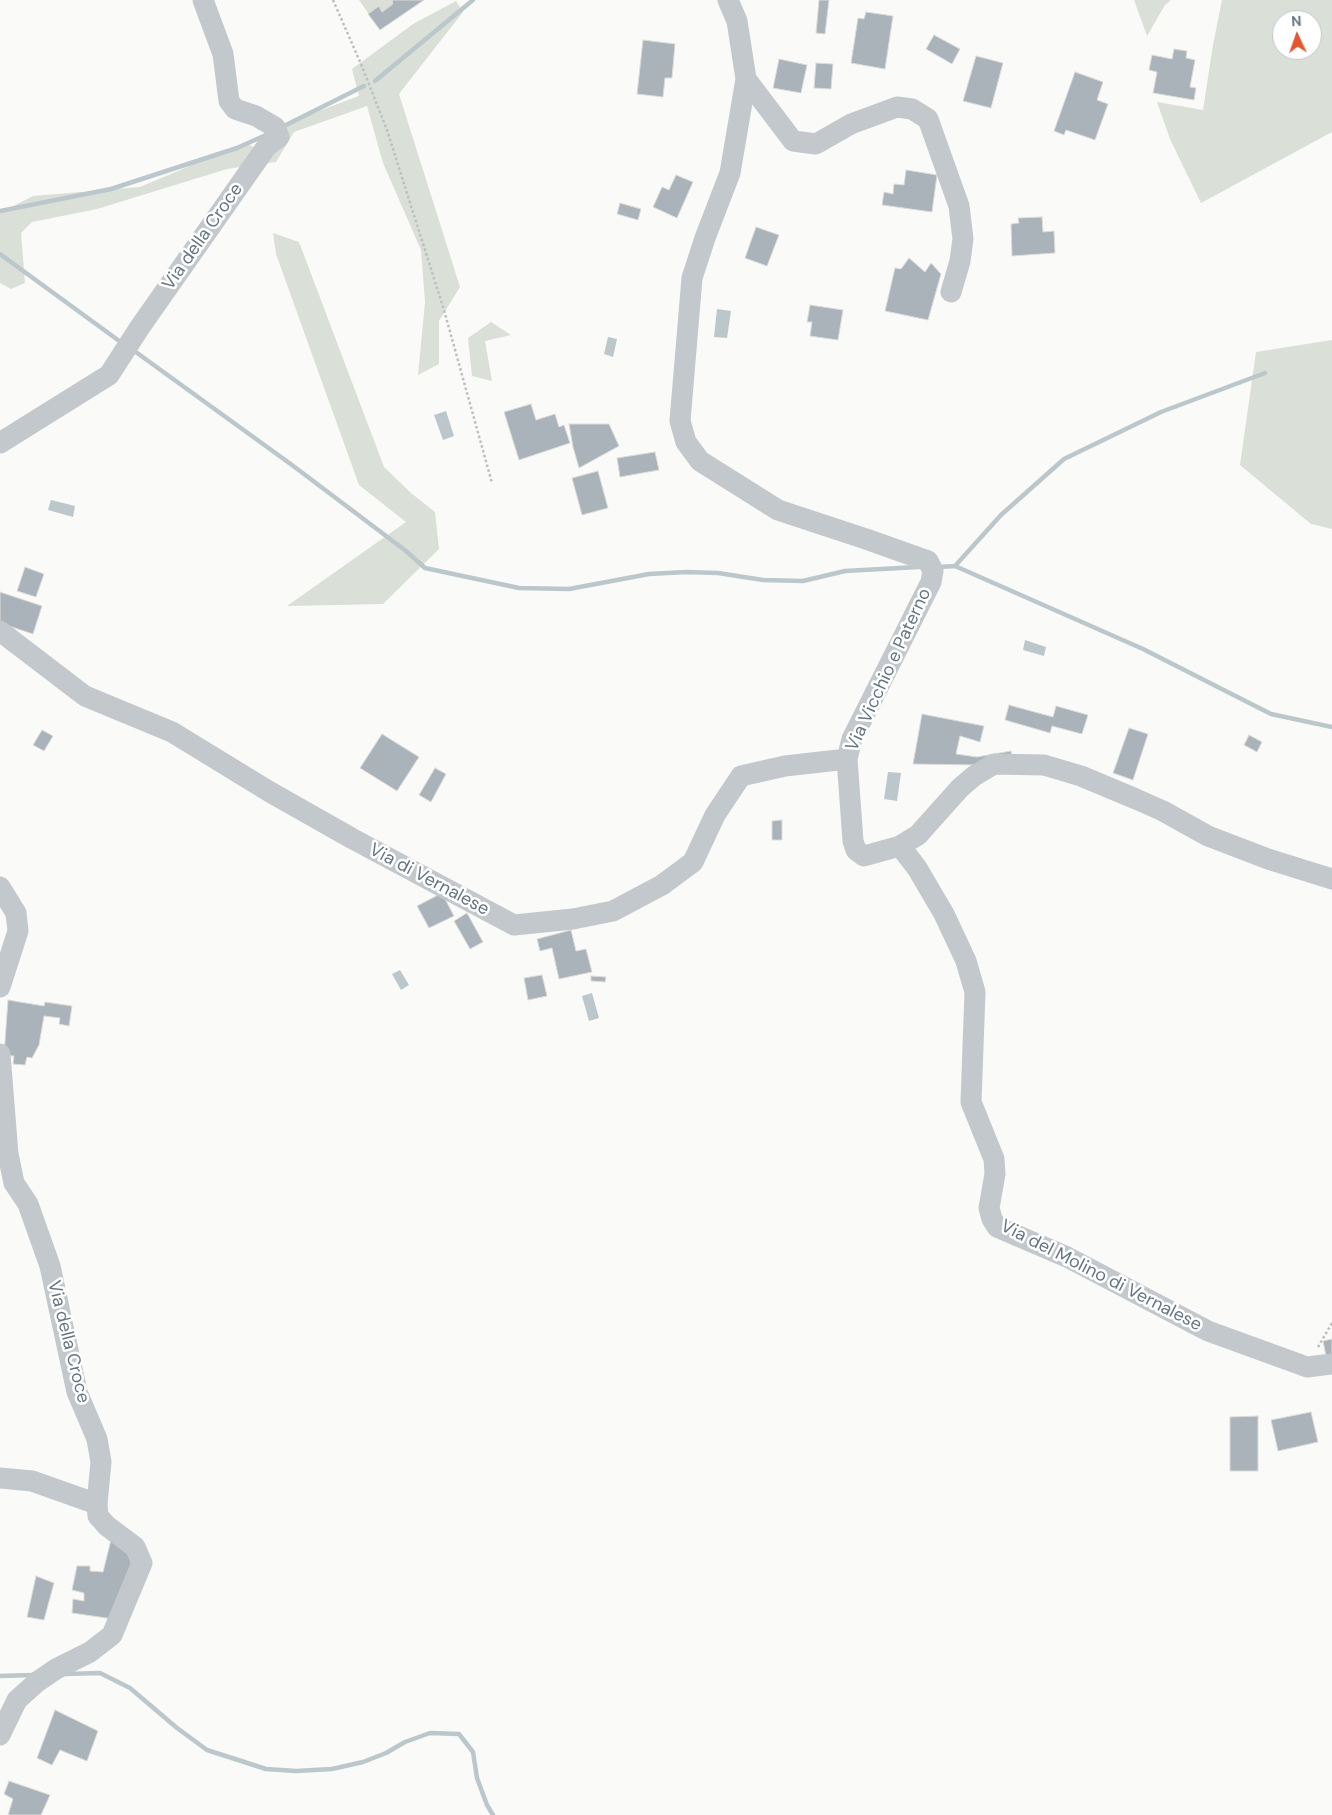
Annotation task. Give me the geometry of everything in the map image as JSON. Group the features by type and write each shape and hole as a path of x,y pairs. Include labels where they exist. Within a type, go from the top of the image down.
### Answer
{"street":[{"name":"Via della Croce","path":"0,442 109,375 140,327 267,146 279,138 275,127 256,116 235,109 229,102 224,54 203,0"},
{"name":"Via Vicchio e Paterno","path":"728,0 737,21 746,79 730,172 692,278 680,421 686,442 700,461 778,510 928,562 933,571 931,582 852,739 847,759"},
{"path":"746,79 793,141 816,144 851,124 898,107 912,109 928,119 959,206 963,239 960,261 951,292"},
{"name":"Via di Vernalese","path":"0,631 85,696 172,732 353,840 514,925 573,920 613,911 662,885 692,862 715,815 741,776 786,766 847,759"},
{"path":"847,759 853,841 856,850 864,856 900,846 918,835 960,788 974,776 994,764 1044,765 1081,776 1145,803 1208,836 1332,879"},
{"name":"Via del Molino di Vernalese","path":"900,846 917,868 944,914 966,961 975,992 971,1102 994,1159 995,1174 989,1208 992,1219 998,1227 1067,1257 1208,1331 1307,1367 1332,1364"},
{"path":"0,887 16,913 18,931 0,986"},
{"name":"Via della Croce","path":"0,1054 8,1154 14,1183 28,1204 50,1266 77,1392 97,1439 101,1462 97,1504 98,1516 107,1526 135,1547 142,1563 112,1635 90,1652 56,1669 37,1682 17,1700 0,1735"},
{"path":"0,1478 32,1482 97,1504"}],"path":[{"path":"333,0 362,64 387,130 444,310 492,482"},
{"path":"1307,1367 1332,1323"}],"shaded area":[{"path":"359,0 424,0 380,30"},
{"path":"1134,0 1171,0 1165,5 1147,36"},
{"path":"1222,0 1332,0 1332,132 1201,203 1170,139 1157,102 1203,110"},
{"path":"456,1 463,12 399,94 460,287 439,321 439,364 418,375 425,302 421,250 383,163 367,106 294,132 276,162 227,169 97,209 32,222 21,233 25,283 11,289 0,283 0,213 33,196 140,187 244,143 272,154 289,122 359,96 352,69 413,24"},
{"path":"273,233 299,242 384,467 411,493 435,512 439,549 383,604 287,606 406,522 359,485 276,254"},
{"path":"717,309 731,311 727,338 714,337"},
{"path":"491,322 511,335 485,341 492,381 472,376 468,338"},
{"path":"608,337 617,339 613,357 604,354"},
{"path":"1332,340 1332,529 1311,524 1240,465 1256,352"},
{"path":"446,411 454,436 443,440 434,415"},
{"path":"51,500 75,506 73,517 48,510"},
{"path":"1025,640 1046,647 1044,656 1023,650"},
{"path":"888,772 901,773 897,801 884,799"},
{"path":"400,970 409,985 401,990 392,974"},
{"path":"592,993 599,1018 589,1021 582,996"}],"building":[{"path":"393,0 424,0 380,30 368,14 379,6 382,12 393,4"},
{"path":"819,0 829,0 825,34 816,33"},
{"path":"866,12 893,16 885,69 851,63 858,18 864,19"},
{"path":"934,35 960,49 952,64 926,49"},
{"path":"643,40 675,44 672,78 665,78 663,97 637,94"},
{"path":"1174,49 1187,51 1186,58 1195,60 1190,87 1196,88 1194,100 1153,93 1157,72 1149,70 1152,55 1172,59"},
{"path":"976,56 1003,63 991,108 963,101"},
{"path":"779,59 807,65 801,93 773,88"},
{"path":"816,63 833,64 831,89 814,88"},
{"path":"1075,72 1103,82 1097,100 1108,104 1095,140 1066,130 1064,135 1054,131"},
{"path":"906,170 937,175 932,212 882,205 884,192 893,194 894,184 904,185"},
{"path":"676,175 693,182 677,218 653,207 662,187 669,190"},
{"path":"620,203 641,209 638,220 617,214"},
{"path":"1042,217 1043,232 1054,231 1055,253 1012,256 1011,224 1019,223 1018,218"},
{"path":"756,227 779,235 767,266 745,258"},
{"path":"909,258 925,272 931,263 941,274 928,320 885,311 895,268 901,269"},
{"path":"810,305 843,310 838,340 810,336 812,322 807,322"},
{"path":"531,404 536,420 555,414 559,427 564,425 570,443 519,460 504,412"},
{"path":"569,424 609,424 619,446 579,468"},
{"path":"655,452 659,470 620,477 617,458"},
{"path":"598,471 608,508 582,515 572,478"},
{"path":"25,567 44,574 36,597 17,591"},
{"path":"0,592 42,606 33,634 0,623"},
{"path":"1009,705 1053,717 1056,706 1088,715 1082,734 1052,726 1050,733 1005,720"},
{"path":"922,714 984,726 980,742 960,736 956,754 977,757 1011,751 1012,759 976,765 913,764"},
{"path":"1129,728 1148,734 1133,780 1113,773"},
{"path":"42,730 53,736 44,751 33,745"},
{"path":"382,734 419,757 397,791 360,768"},
{"path":"1249,735 1262,742 1257,752 1244,745"},
{"path":"435,768 446,774 431,802 419,795"},
{"path":"782,820 782,840 772,840 772,821"},
{"path":"442,893 454,916 429,928 417,906"},
{"path":"467,913 483,942 470,949 454,921"},
{"path":"571,930 576,951 586,949 592,972 559,979 552,948 540,951 537,939"},
{"path":"542,975 547,996 528,1000 524,978"},
{"path":"591,976 606,977 605,982 591,981"},
{"path":"8,1000 44,1006 45,1002 72,1006 69,1026 59,1024 60,1018 44,1016 39,1045 32,1058 27,1057 25,1065 13,1064 14,1056 4,1055"},
{"path":"1332,1339 1332,1360 1327,1361 1323,1341"},
{"path":"1311,1412 1318,1442 1278,1451 1271,1420"},
{"path":"1258,1416 1258,1471 1230,1471 1230,1417"},
{"path":"111,1540 137,1561 113,1619 72,1613 73,1599 84,1601 84,1593 72,1590 77,1566 90,1566 90,1571 103,1572"},
{"path":"36,1576 54,1583 44,1620 27,1617"},
{"path":"55,1710 98,1731 87,1761 60,1750 52,1765 37,1758"},
{"path":"9,1781 50,1795 41,1815 8,1815 13,1799 4,1794"}],"waterway":[{"path":"375,81 473,0"},
{"path":"282,127 364,86"},
{"path":"0,211 111,189 237,148 266,135"},
{"path":"0,254 122,343"},
{"path":"133,350 292,465 406,551 425,568 519,588 569,589 649,574 718,573 763,580 803,581 845,571 918,567"},
{"path":"955,566 1001,515 1064,459 1161,412 1265,373"},
{"path":"938,567 955,566 1143,649 1271,714 1332,727"},
{"path":"65,1674 100,1673 130,1688 177,1728 207,1750 266,1769 296,1771 332,1769 363,1762 386,1753 405,1742 430,1733 459,1734 473,1752 477,1778 487,1805 493,1815"},
{"path":"0,1676 33,1675"}]}
